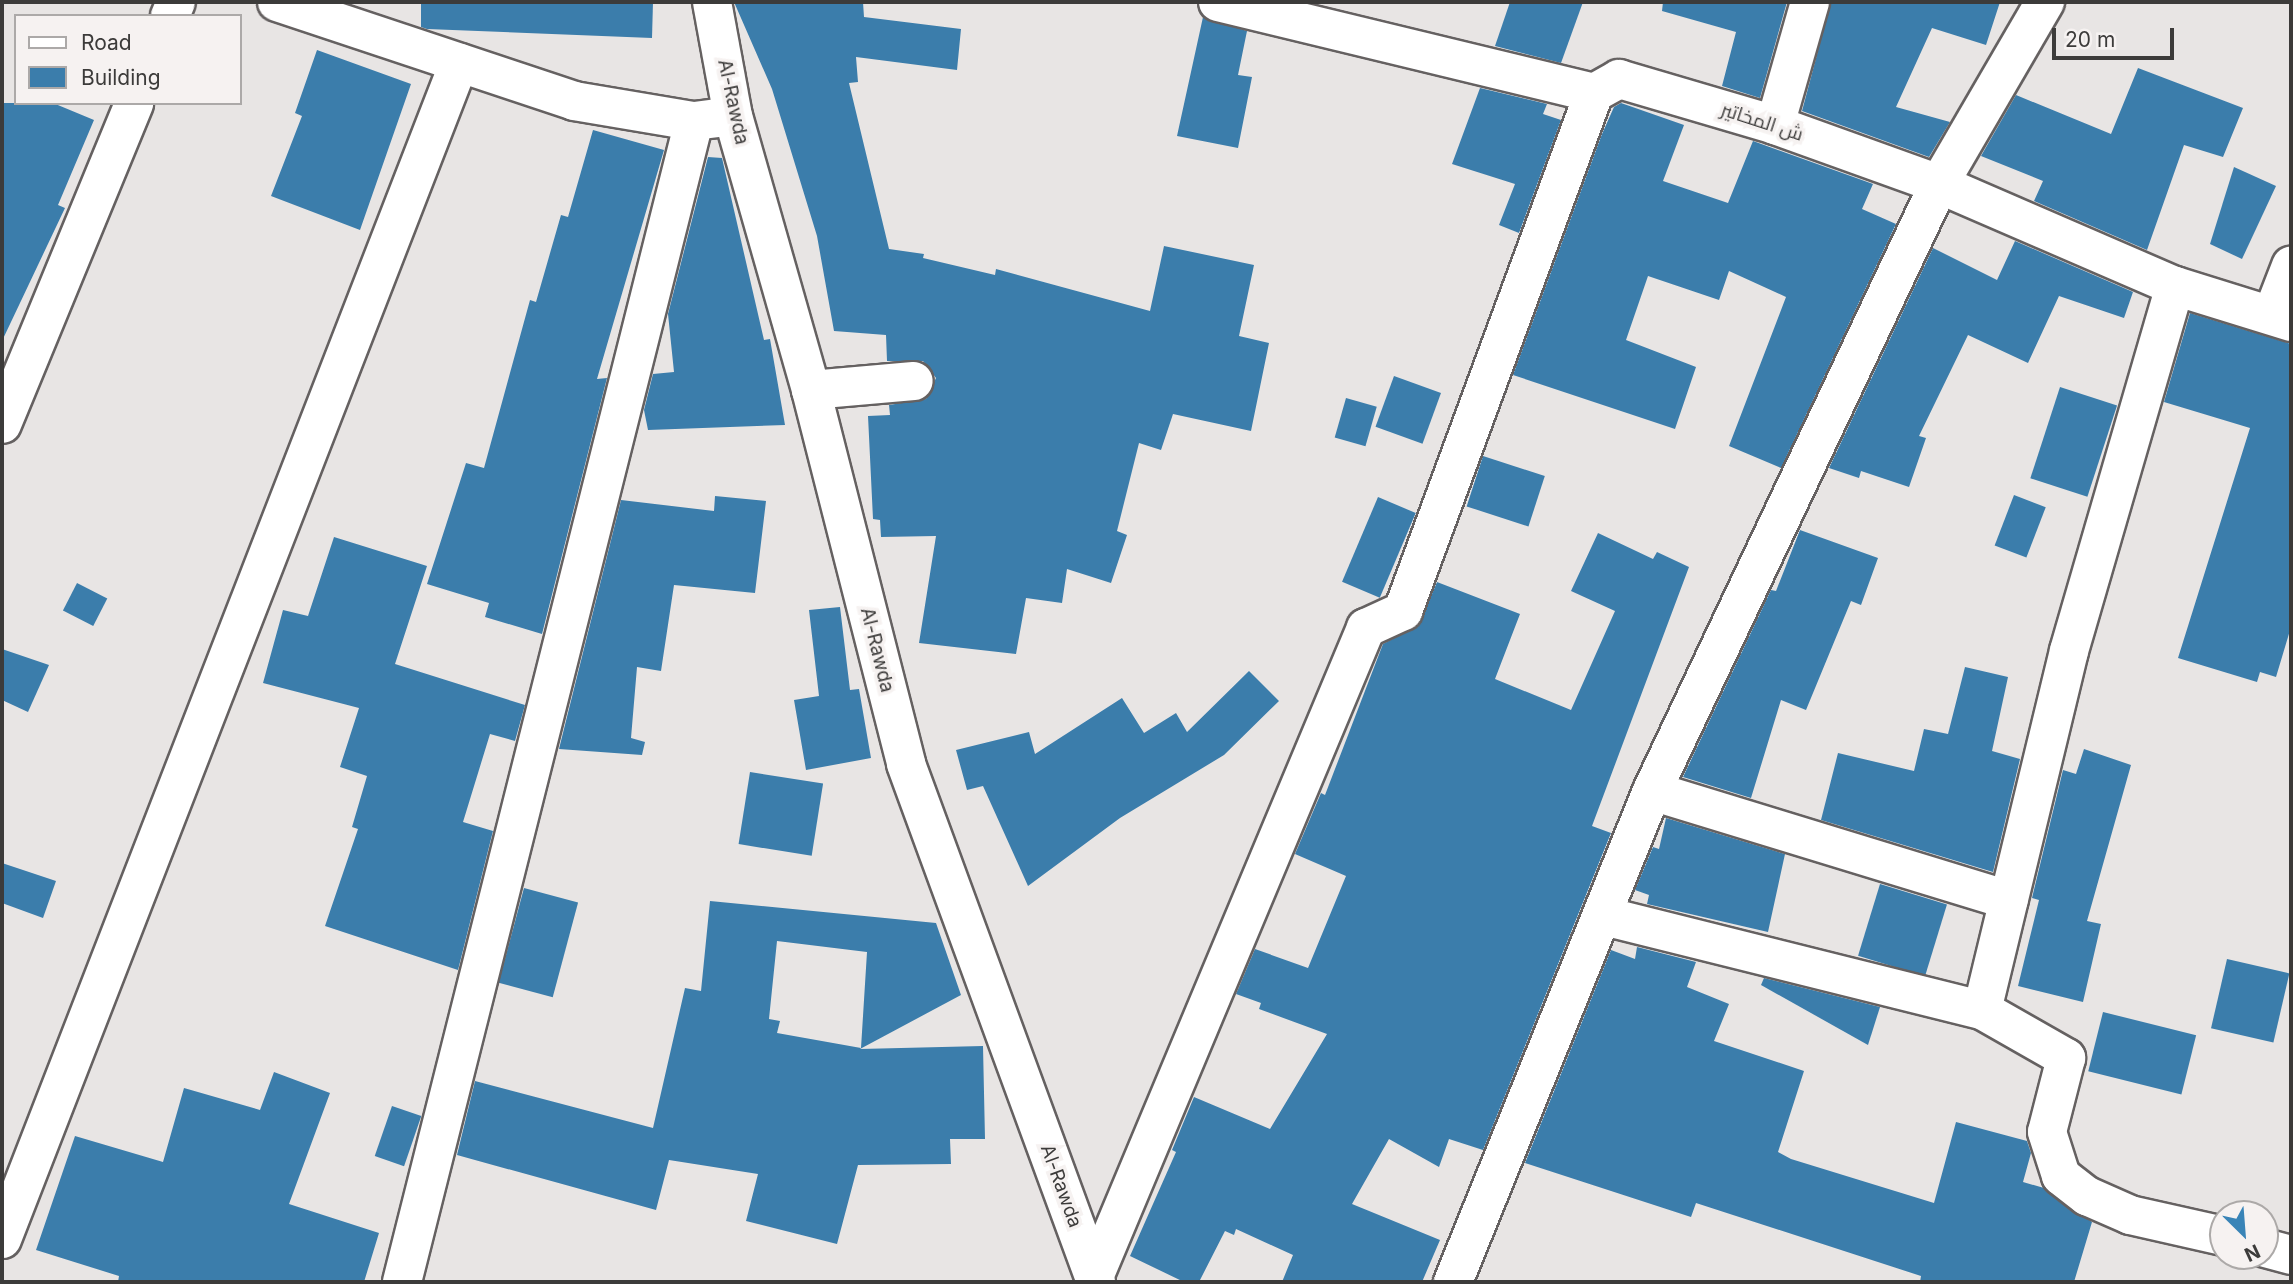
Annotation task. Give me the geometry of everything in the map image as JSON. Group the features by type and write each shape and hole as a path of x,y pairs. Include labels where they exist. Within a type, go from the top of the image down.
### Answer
{"street":[{"path":"277,2 574,101 694,121 733,116"},
{"name":"Al-Rawda","path":"712,2 733,116 811,390 906,764 1095,1279"},
{"path":"1095,1279 1366,628 1403,611 1594,93 1218,2"},
{"path":"1775,125 1810,2"},
{"path":"1453,1282 1604,916 1652,791 1939,184 2045,2"},
{"path":"2,1239 459,63"},
{"name":"ش المخاتير","path":"1594,93 1619,79 1775,125 1939,184 2175,286 2282,318"},
{"path":"2,424 133,105"},
{"path":"402,1282 694,121"},
{"path":"2282,318 2291,266"},
{"path":"1982,1010 2069,651 2175,286"},
{"path":"811,390 914,381"},
{"path":"1652,791 2010,900"},
{"path":"1604,916 1982,1010 2066,1058 2047,1132 2061,1175 2087,1196 2130,1215 2209,1233"}],"building":[{"path":"421,2 653,2 652,38 427,29 421,27"},
{"path":"734,2 863,2 864,17 961,29 957,70 856,57 858,82 849,83 889,249 924,254 923,258 995,275 996,269 1150,311 1164,246 1254,265 1239,336 1269,343 1251,431 1173,414 1161,450 1139,443 1117,531 1127,535 1111,583 1067,569 1062,603 1026,598 1016,654 919,643 936,536 881,537 880,520 873,519 868,416 890,415 889,405 926,399 936,378 923,361 887,361 886,335 834,331 817,236 772,89"},
{"path":"1510,2 1583,2 1561,63 1495,46"},
{"path":"1663,2 1787,2 1760,98 1722,86 1736,32 1662,11"},
{"path":"1831,2 2000,2 1986,45 1932,28 1896,107 1950,122 1929,157 1802,111"},
{"path":"1203,17 1247,31 1238,75 1252,77 1238,148 1177,136"},
{"path":"317,50 411,84 360,230 271,196 302,116 295,113"},
{"path":"2138,68 2243,108 2223,157 2184,145 2147,250 2034,201 2043,181 1981,156 2016,95 2111,134"},
{"path":"1480,88 1547,104 1543,114 1561,120 1519,233 1499,225 1515,184 1452,164"},
{"path":"2,103 58,105 94,120 58,205 65,208 2,341"},
{"path":"1621,103 1684,125 1663,181 1728,203 1753,141 1873,184 1862,209 1896,224 1781,468 1729,446 1786,297 1729,271 1719,300 1648,276 1626,340 1696,367 1675,429 1513,375 1602,134 1614,107"},
{"path":"593,130 664,150 597,379 607,378 542,634 485,617 489,603 427,584 466,463 484,468 530,300 536,302 561,215 568,217"},
{"path":"708,157 722,158 764,340 770,339 785,425 648,430 644,410 653,374 674,372 668,314"},
{"path":"2234,167 2276,186 2242,259 2210,244"},
{"path":"2015,241 2133,292 2124,318 2059,296 2028,363 1968,335 1919,436 1926,438 1909,487 1861,471 1859,478 1829,468 1933,248 1997,280"},
{"path":"2190,313 2291,344 2291,627 2276,677 2260,672 2257,682 2178,658 2250,428 2164,402"},
{"path":"1394,376 1441,393 1423,444 1376,427"},
{"path":"2060,387 2117,406 2087,497 2030,478"},
{"path":"1346,398 1377,407 1365,446 1335,437"},
{"path":"1483,456 1545,476 1528,526 1467,506"},
{"path":"2014,495 2046,507 2026,558 1995,545"},
{"path":"715,496 766,501 755,593 674,585 661,671 637,667 631,738 645,742 642,755 559,749 621,500 714,511"},
{"path":"1378,497 1416,513 1380,598 1342,582"},
{"path":"1800,530 1878,558 1861,605 1851,601 1806,710 1781,700 1751,798 1683,777 1771,590 1776,591"},
{"path":"1598,533 1653,559 1657,552 1689,567 1592,826 1611,833 1483,1150 1449,1139 1439,1167 1389,1139 1352,1204 1440,1240 1422,1282 1282,1282 1293,1255 1236,1229 1234,1235 1225,1231 1199,1282 1184,1282 1130,1256 1176,1152 1172,1150 1194,1097 1270,1129 1327,1034 1259,1009 1261,1003 1236,994 1255,949 1308,968 1346,876 1295,854 1321,793 1325,795 1383,644 1419,625 1437,582 1520,614 1495,679 1571,710 1615,611 1571,591"},
{"path":"334,537 427,566 395,664 525,705 515,741 490,734 463,822 493,831 458,970 325,926 358,829 352,827 367,776 340,767 359,708 263,683 283,610 308,616"},
{"path":"77,583 107,598 93,626 63,611"},
{"path":"840,607 850,690 859,689 871,758 806,770 794,700 819,696 809,610"},
{"path":"2,649 49,665 28,712 2,700"},
{"path":"1965,667 2008,677 1992,751 2020,759 1993,872 1821,820 1838,753 1914,771 1924,729 1948,734"},
{"path":"1249,671 1279,701 1224,755 1120,818 1028,886 983,786 967,790 956,750 1029,732 1035,754 1122,698 1144,733 1176,713 1187,732"},
{"path":"2084,749 2131,765 2087,921 2101,924 2083,1002 2018,986 2039,900 2032,898 2063,770 2076,774"},
{"path":"750,772 823,784 812,856 739,844"},
{"path":"1666,818 1785,854 1768,932 1647,904 1649,895 1635,890 1653,847 1659,849"},
{"path":"2,863 56,881 43,918 2,903"},
{"path":"1880,884 1947,904 1925,976 1858,956"},
{"path":"524,888 578,902 553,997 499,983"},
{"path":"710,901 936,923 961,995 860,1049 983,1046 985,1139 950,1139 951,1164 858,1165 837,1244 746,1221 758,1174 669,1160 656,1210 457,1155 475,1081 653,1128 685,988 701,991","holes":["777,941 867,952 861,1048 777,1033 780,1021 769,1019"]},
{"path":"1637,947 1696,962 1687,987 1729,1004 1714,1041 1804,1071 1778,1152 1791,1159 1934,1203 1956,1122 2027,1141 2031,1153 2023,1182 2044,1188 2092,1222 2074,1282 1920,1282 1921,1276 1696,1203 1691,1217 1525,1163 1611,950 1635,959"},
{"path":"2227,959 2289,973 2273,1043 2211,1028"},
{"path":"1764,978 1880,1007 1868,1045 1761,985"},
{"path":"2103,1012 2196,1035 2181,1094 2088,1071"},
{"path":"274,1072 330,1093 289,1204 379,1233 364,1282 118,1282 119,1276 36,1250 75,1136 163,1162 184,1088 260,1110"},
{"path":"392,1106 421,1116 404,1166 375,1156"}]}
